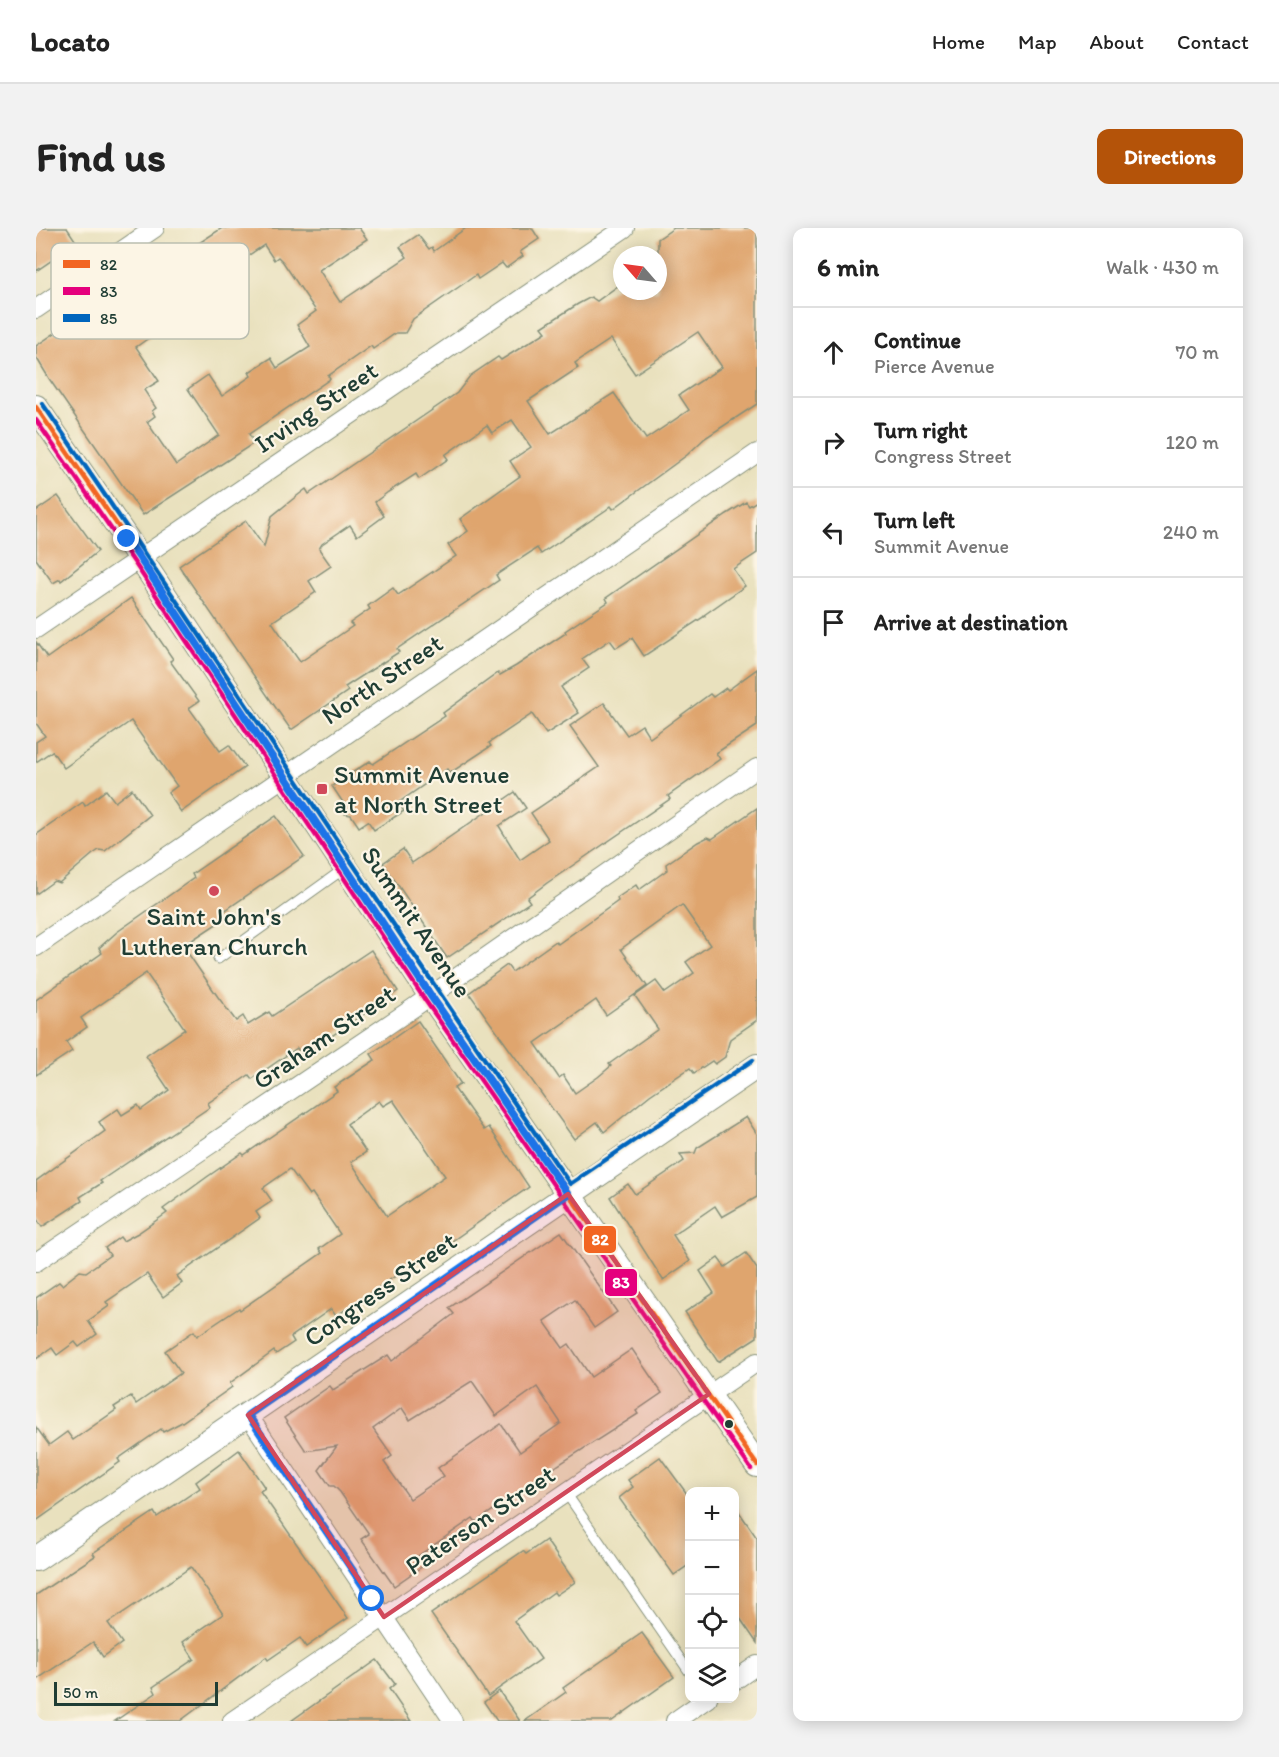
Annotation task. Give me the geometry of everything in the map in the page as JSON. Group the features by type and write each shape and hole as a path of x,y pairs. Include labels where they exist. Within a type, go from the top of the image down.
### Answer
{"street":[{"path":"132,243 154,228"},
{"name":"Irving Street","path":"36,629 626,228"},
{"path":"36,309 51,299"},
{"name":"Summit Avenue","path":"36,407 140,558 431,996 757,1464"},
{"name":"North Street","path":"36,947 757,453"},
{"name":"Graham Street","path":"36,1262 431,996 757,768"},
{"name":"Congress Street","path":"36,1559 568,1194 755,1071"},
{"name":"Paterson Street","path":"232,1721 757,1362"},
{"path":"248,1415 453,1721"},
{"path":"739,1678 757,1665"},
{"path":"675,1721 702,1703"}],"lane":[{"path":"218,958 346,867"},
{"path":"566,1492 685,1666"}],"highlighted area":[{"path":"568,1194 709,1394 384,1617 248,1415"}],"building":[{"path":"36,228 67,228 77,243 51,243 51,261 36,271"},
{"path":"222,228 359,228 367,239 319,270 340,302 407,257 400,247 418,235 429,249 432,247 434,251 466,228 532,228 539,239 520,252 523,256 506,268 502,263 478,279 476,275 413,319 405,333 396,333 373,349 371,346 328,376 330,379 249,434 254,443 143,515 50,380 36,357 36,346 51,336 51,339 147,339 136,347 159,381 144,390 156,408 152,411 155,416 147,422 176,465 219,435 188,389 208,375 222,396 251,376 249,372 271,358 277,368 310,347 297,325 316,311 283,262 278,257 274,260 264,245 249,255 249,243 199,243"},
{"path":"674,228 757,228 757,404 705,438 687,455 613,509 611,506 541,554 537,548 496,575 499,580 397,649 399,652 345,687 348,691 291,730 179,566 246,521 264,547 272,516 293,499 306,489 309,494 457,393 470,376 498,357 501,360 546,332 542,327 578,304 591,297 597,301 613,289 613,300 667,300 667,246 658,246 658,239","holes":["698,332 722,367 679,395 689,410 646,439 614,393 550,434 528,401 578,368 575,363 611,339 635,374","512,420 531,447 510,461 520,476 460,519 468,531 448,545 456,556 398,595 393,588 368,606 370,609 350,623 353,626 300,662 272,622 316,592 309,581 331,566 319,549 322,544 350,525 357,536 384,516 375,502 416,474 419,479 448,459 445,455 487,425 492,433"]},
{"path":"58,496 98,551 61,581 60,579 53,583 36,559 36,511"},
{"path":"757,501 757,553 733,569 745,586 705,616 644,656 632,638 616,648 610,640 582,659 589,668 561,687 579,713 546,734 532,714 489,743 491,746 450,773 447,769 398,803 404,811 374,830 368,821 359,827 351,815 345,814 346,807 332,786 370,761 373,764 445,716 443,713 498,673 500,675 516,666 566,633 565,631 608,602 606,598 727,514 746,502 749,506"},
{"path":"131,598 173,659 170,661 199,701 189,708 220,751 229,745 245,767 181,812 168,793 177,786 131,721 64,768 52,751 36,762 36,742 45,736 36,723 36,642 47,658"},
{"path":"757,669 757,726 716,753 720,759 668,796 670,799 547,883 527,898 530,902 447,958 383,863 403,849 412,863 515,792 526,808 499,826 520,860 549,840 531,813 599,767 570,726 604,703 627,735 642,725 650,738 710,694 713,697 726,688 728,690"},
{"path":"132,789 150,815 105,851 99,850 93,854 59,883 54,881 36,894 36,835 83,802 85,806 106,790 115,802"},
{"path":"757,808 757,1020 730,1039 725,1057 715,1064 712,1061 694,1073 690,1068 650,1095 604,1132 597,1122 574,1139 469,993 507,965 512,972 556,941 558,944 618,901 617,898 636,885 639,890 667,870 666,864 698,842 708,837 712,839","holes":["682,905 710,945 686,962 694,973 665,993 656,981 635,996 658,1029 609,1064 611,1066 575,1093 563,1075 559,1078 535,1043 596,1000 606,1015 647,986 621,949"]},
{"path":"276,816 304,856 220,914 224,919 183,946 218,997 236,1021 243,1016 248,1025 269,1012 272,1016 371,950 398,991 302,1056 297,1048 252,1079 249,1075 208,1103 210,1107 100,1181 102,1183 80,1197 82,1201 42,1227 36,1218 36,1181 105,1131 99,1122 118,1109 122,1115 138,1105 141,1110 169,1090 146,1056 185,1029 146,973 81,1018 87,1027 66,1042 72,1051 36,1075 36,1000 102,953 99,948 117,932 194,878 192,874"},
{"path":"418,1021 461,1084 454,1088 484,1130 489,1127 529,1187 442,1248 440,1246 336,1316 331,1309 291,1337 294,1342 276,1354 274,1351 230,1383 232,1387 182,1422 163,1432 161,1429 118,1459 120,1462 36,1521 36,1427 49,1445 67,1432 73,1440 116,1410 114,1407 131,1396 136,1404 181,1373 165,1351 194,1331 197,1336 239,1308 240,1310 322,1253 319,1249 340,1234 312,1193 309,1195 290,1169 263,1188 272,1201 256,1212 260,1218 177,1276 182,1283 163,1297 147,1274 106,1302 109,1306 88,1321 97,1334 79,1347 75,1342 57,1355 52,1348 36,1359 36,1298 59,1282 62,1285 80,1271 86,1272 110,1255 105,1248 120,1237 123,1241 138,1233 167,1213 163,1209 207,1177 242,1153 244,1155 337,1091 334,1087 375,1060 371,1054","holes":["393,1100 445,1176 387,1216 351,1162 366,1152 347,1124 379,1101 383,1106"]},
{"path":"746,1117 757,1134 757,1197 722,1217 715,1206 673,1235 690,1261 663,1280 610,1197 628,1184 635,1194 684,1161 680,1154 695,1153 697,1148"},
{"path":"561,1232 617,1312 594,1328 575,1300 544,1321 563,1348 569,1344 591,1377 632,1349 662,1393 636,1411 638,1414 558,1465 476,1522 473,1518 418,1556 424,1565 394,1586 361,1539 369,1534 340,1492 334,1486 330,1486 319,1470 337,1446 306,1451 284,1418 330,1386 333,1390 388,1355 392,1361 454,1314 449,1308","holes":["472,1381 496,1416 537,1387 561,1423 520,1452 501,1424 438,1468 444,1476 410,1499 384,1462 392,1456 373,1429 402,1408 410,1420"]},
{"path":"746,1253 757,1269 757,1337 718,1362 685,1312 714,1293 700,1271 718,1258 725,1267"},
{"path":"239,1450 265,1488 260,1491 348,1618 306,1647 300,1638 268,1660 266,1657 180,1721 115,1721 156,1693 153,1687 194,1659 183,1642 223,1614 191,1567 108,1623 122,1643 103,1657 93,1642 36,1680 36,1595 95,1556 93,1553 154,1512 157,1517 200,1488 196,1482"},
{"path":"660,1457 685,1491 685,1567 674,1575 619,1498 633,1487 628,1480"},
{"path":"739,1512 757,1538 757,1643 739,1617"},
{"path":"546,1540 575,1582 556,1595 554,1592 514,1621 541,1659 488,1696 431,1614 523,1551 526,1554"},
{"path":"642,1633 674,1677 612,1721 525,1721 566,1692 563,1688"},
{"path":"377,1660 395,1684 389,1689 411,1721 291,1721"},
{"path":"499,1691 520,1721 497,1721 484,1702"}],"transit line":[{"name":"85","path":"42,403 570,1184 753,1060"},
{"name":"82","path":"36,407 140,558 431,996 757,1465"},
{"name":"83","path":"36,420 134,562 425,1000 751,1469"}],"place":[{"name":"Summit Avenue at North Street","path":"322,789"},
{"name":"Saint John's Lutheran Church","path":"214,891"}],"route":[{"path":"127,539 431,996 568,1194 248,1415 372,1599"}]}
